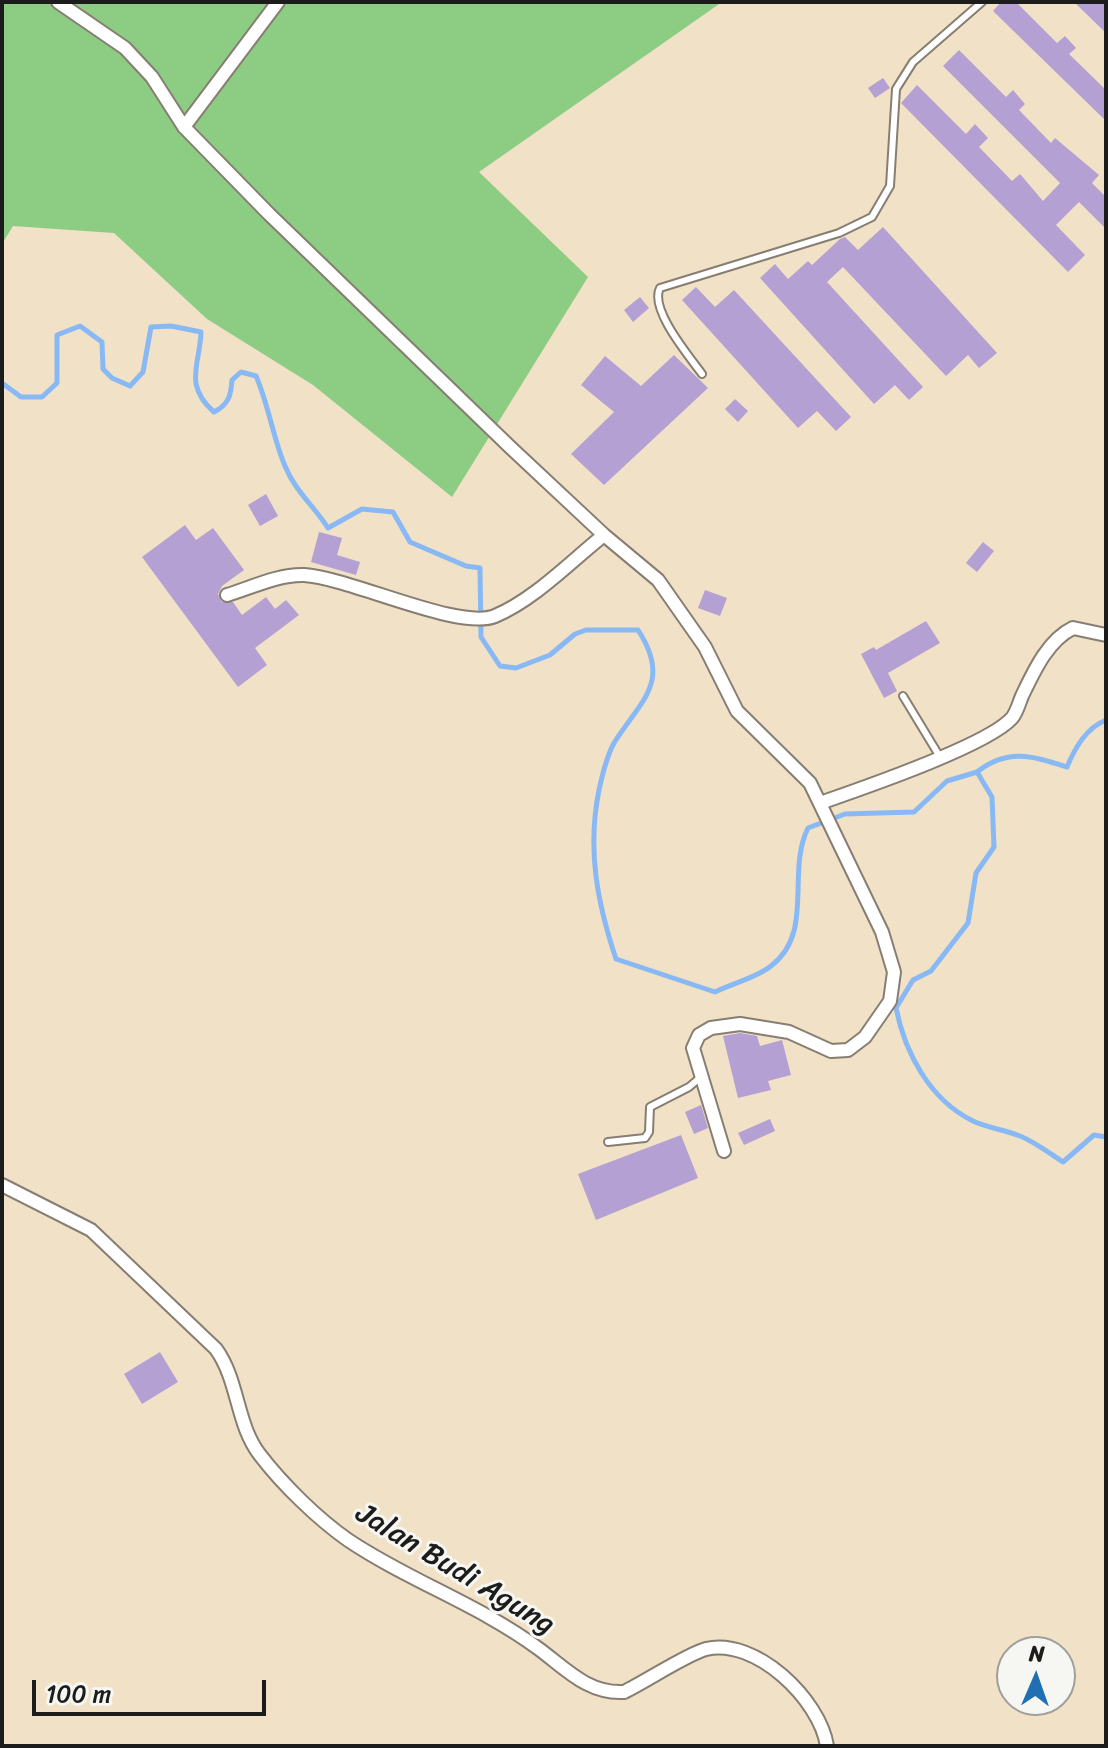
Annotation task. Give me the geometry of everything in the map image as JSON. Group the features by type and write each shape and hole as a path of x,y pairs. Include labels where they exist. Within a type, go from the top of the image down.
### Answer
{"street":[{"path":"58,2 125,48 152,77 184,127 269,214 604,535 651,573 674,599 705,647 737,711 803,773 835,839 863,885 886,943 894,972 890,1001 858,1045 840,1052 773,1028 740,1024 711,1028 694,1041 724,1151"},
{"path":"184,127 278,2"},
{"path":"227,595 300,575 325,577 473,619 492,617 528,596 604,535"},
{"path":"822,808 940,757 1010,720 1050,647 1065,632 1081,628 1106,635"},
{"name":"Jalan Budi Agung","path":"2,1185 91,1230 216,1349 231,1373 255,1447 294,1490 350,1541 507,1626 586,1685 609,1693 624,1692 706,1649 737,1651 786,1678 802,1692 816,1712 827,1746"}],"lane":[{"path":"702,374 664,317 657,299 660,288 839,233 872,217 890,186 896,89 913,62 982,2"},
{"path":"903,696 940,757"},
{"path":"608,1142 645,1138 649,1132 650,1107 689,1087 702,1076"}],"green space":[{"path":"2,2 722,2 479,172 588,277 452,497 313,385 207,319 114,233 13,226 2,244"}],"building":[{"path":"1001,2 1016,2 1057,43 1065,36 1076,48 1069,54 1106,90 1106,121 993,11"},
{"path":"1074,2 1106,2 1106,33"},
{"path":"959,50 1006,97 1013,90 1025,104 1019,110 1051,143 1055,138 1099,175 1092,183 1106,197 1106,229 1079,202 1056,225 1085,255 1068,272 901,103 917,85 966,134 975,124 988,138 979,147 1012,181 1020,174 1043,201 1060,183 943,66"},
{"path":"883,78 890,88 875,98 868,88"},
{"path":"883,227 997,353 979,368 968,355 946,376 843,267 827,282 923,387 909,400 895,385 874,404 760,278 775,264 788,279 808,261 812,265 845,237 858,250"},
{"path":"696,287 715,307 734,290 851,417 836,431 817,411 798,428 682,300"},
{"path":"640,297 649,308 633,322 624,310"},
{"path":"674,355 708,388 604,485 571,454 614,412 581,385 605,356 641,386"},
{"path":"735,399 748,411 738,422 725,409"},
{"path":"266,494 278,516 260,526 248,505"},
{"path":"185,525 196,540 213,528 244,570 222,586 218,594 222,602 233,602 242,615 266,597 275,609 286,600 299,615 255,648 267,665 238,687 142,557"},
{"path":"319,532 342,538 337,555 360,562 356,575 311,562"},
{"path":"983,542 994,551 977,572 966,563"},
{"path":"705,590 727,598 720,616 698,608"},
{"path":"926,621 940,643 888,673 897,691 884,698 861,654 874,647 876,650"},
{"path":"740,1033 757,1036 760,1046 782,1040 791,1075 768,1081 771,1090 738,1098 723,1036"},
{"path":"701,1105 708,1128 694,1134 685,1112"},
{"path":"770,1119 775,1131 744,1145 738,1133"},
{"path":"681,1135 698,1178 596,1220 578,1174"},
{"path":"160,1352 178,1382 142,1404 124,1374"}],"waterway":[{"path":"2,383 21,397 42,397 57,383 57,335 80,326 102,342 103,369 112,378 130,386 143,372 151,327 171,326 201,332 196,384 204,402 214,412 226,403 232,380 241,372 256,376 289,475 328,528 362,509 393,512 410,542 466,566 480,568 481,637 500,666 516,668 550,655 575,634 586,630 638,630 648,648 652,677 649,690 609,754 599,790 594,833 599,896 616,959 715,992 758,974 784,952 792,937 799,863 808,828 845,814 914,812 947,781 977,772"},
{"path":"1106,720 1082,739 1067,767 1020,756 988,764 977,772 992,797 994,847 976,873 968,923 931,971 913,980 896,1008 906,1042 922,1074 944,1101 958,1112 973,1121 1026,1138 1063,1162 1094,1135 1106,1137"}]}
